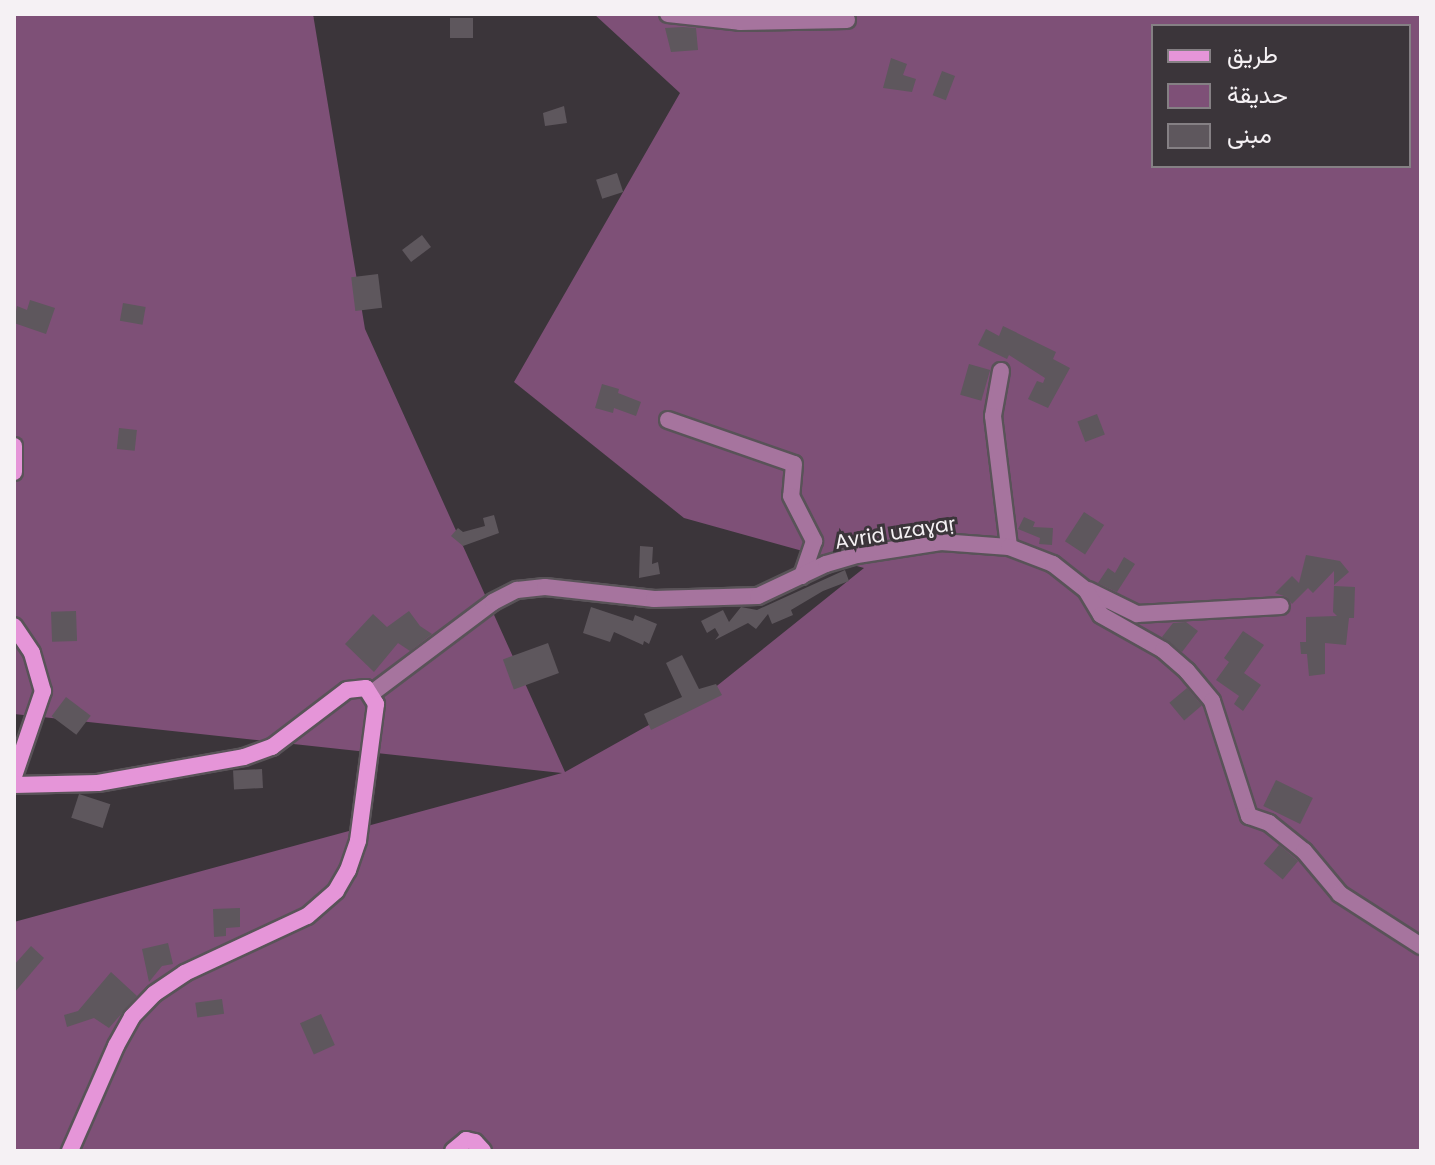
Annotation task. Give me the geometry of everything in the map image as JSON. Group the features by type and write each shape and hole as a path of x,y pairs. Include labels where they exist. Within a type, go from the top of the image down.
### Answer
{"street":[{"path":"668,14 740,22 847,20"},
{"path":"1001,371 993,416 1009,547"},
{"path":"668,420 794,464 791,496 814,541 802,576"},
{"path":"14,446 14,472"},
{"name":"Avrid uzaɣaṛ","path":"372,693 493,602 517,590 545,587 654,599 742,597 773,592 802,576 857,555 963,542 1009,547 1053,564 1086,590 1101,615 1163,650 1187,671 1212,701 1249,816 1269,823 1304,851 1340,894 1421,946"},
{"path":"1086,590 1137,614 1281,606"},
{"path":"14,626 32,653 43,691 14,776"},
{"path":"14,785 98,783 244,757 272,747 347,690 357,686 372,693 375,723 358,841 348,870 336,891 307,916 185,973 154,994 132,1017 70,1151"},
{"path":"453,1151 466,1140 475,1142 483,1151"}],"green space":[{"path":"14,14 313,14 365,329 565,772 713,689 864,568 684,518 514,382 680,93 594,14 1421,14 1421,1151 14,1151 14,922 562,773 14,714"}],"building":[{"path":"450,18 473,18 473,38 450,38"},
{"path":"665,28 696,28 698,50 671,52"},
{"path":"891,58 907,64 903,75 916,79 912,92 883,88"},
{"path":"942,71 955,76 946,100 933,95"},
{"path":"564,106 567,123 545,126 543,113"},
{"path":"617,173 623,192 602,199 596,180"},
{"path":"422,235 431,247 411,262 402,250"},
{"path":"378,274 382,308 355,311 351,277"},
{"path":"30,300 55,308 46,334 14,323 17,306 27,310"},
{"path":"123,303 146,307 143,325 120,321"},
{"path":"1003,326 1056,352 1053,359 1070,368 1048,408 1028,399 1037,381 1043,383 1045,378 1009,355 1007,359 978,345 986,329 999,336"},
{"path":"969,364 990,370 981,401 960,395"},
{"path":"602,384 619,389 618,393 641,402 636,416 614,408 613,413 595,408"},
{"path":"1097,414 1105,435 1085,442 1077,422"},
{"path":"119,428 137,430 135,451 117,449"},
{"path":"1084,512 1104,525 1085,554 1065,541"},
{"path":"494,515 499,533 463,546 451,536 458,528 463,532 485,526 483,518"},
{"path":"1024,517 1035,522 1033,527 1053,528 1052,545 1039,544 1040,538 1018,529"},
{"path":"640,546 653,547 652,564 658,562 660,574 639,578"},
{"path":"1306,555 1340,561 1349,572 1334,585 1334,571 1313,593 1308,588 1292,604 1287,597 1275,593 1292,576 1299,583"},
{"path":"1124,557 1135,564 1117,592 1098,583 1108,568 1115,573"},
{"path":"845,570 849,581 823,591 791,610 793,615 772,624 768,614 756,629 748,623 715,640 719,635 715,628 707,633 701,621 723,610 729,622 741,607 757,610"},
{"path":"1334,586 1355,587 1354,618 1349,618 1346,645 1325,643 1325,674 1309,676 1307,654 1301,654 1300,642 1306,642 1306,617 1337,616 1333,612"},
{"path":"591,607 633,621 635,615 657,624 649,644 644,641 643,645 614,632 610,642 583,633"},
{"path":"76,611 77,641 52,642 51,612"},
{"path":"409,611 420,626 432,634 410,651 398,643 374,672 345,644 373,614 387,627"},
{"path":"1186,622 1198,631 1182,652 1162,637 1173,623"},
{"path":"1243,631 1264,645 1244,673 1261,685 1243,711 1234,704 1239,696 1216,680 1229,662 1224,658"},
{"path":"548,643 559,673 514,689 503,659"},
{"path":"682,655 699,689 716,684 722,695 651,730 644,714 682,697 666,663"},
{"path":"1187,688 1202,706 1184,720 1169,703"},
{"path":"66,697 91,716 76,735 52,716"},
{"path":"262,769 263,788 234,789 233,771"},
{"path":"1276,780 1313,798 1300,824 1263,806"},
{"path":"79,794 110,804 103,828 71,818"},
{"path":"1279,845 1298,861 1283,879 1264,863"},
{"path":"240,908 240,927 226,928 226,936 214,937 213,909"},
{"path":"168,943 173,964 162,966 149,982 142,949"},
{"path":"31,946 44,958 14,993 14,965"},
{"path":"111,972 137,996 109,1028 94,1018 67,1027 64,1015 78,1011"},
{"path":"222,999 224,1014 197,1018 195,1003"},
{"path":"321,1014 335,1045 314,1054 300,1023"}]}
